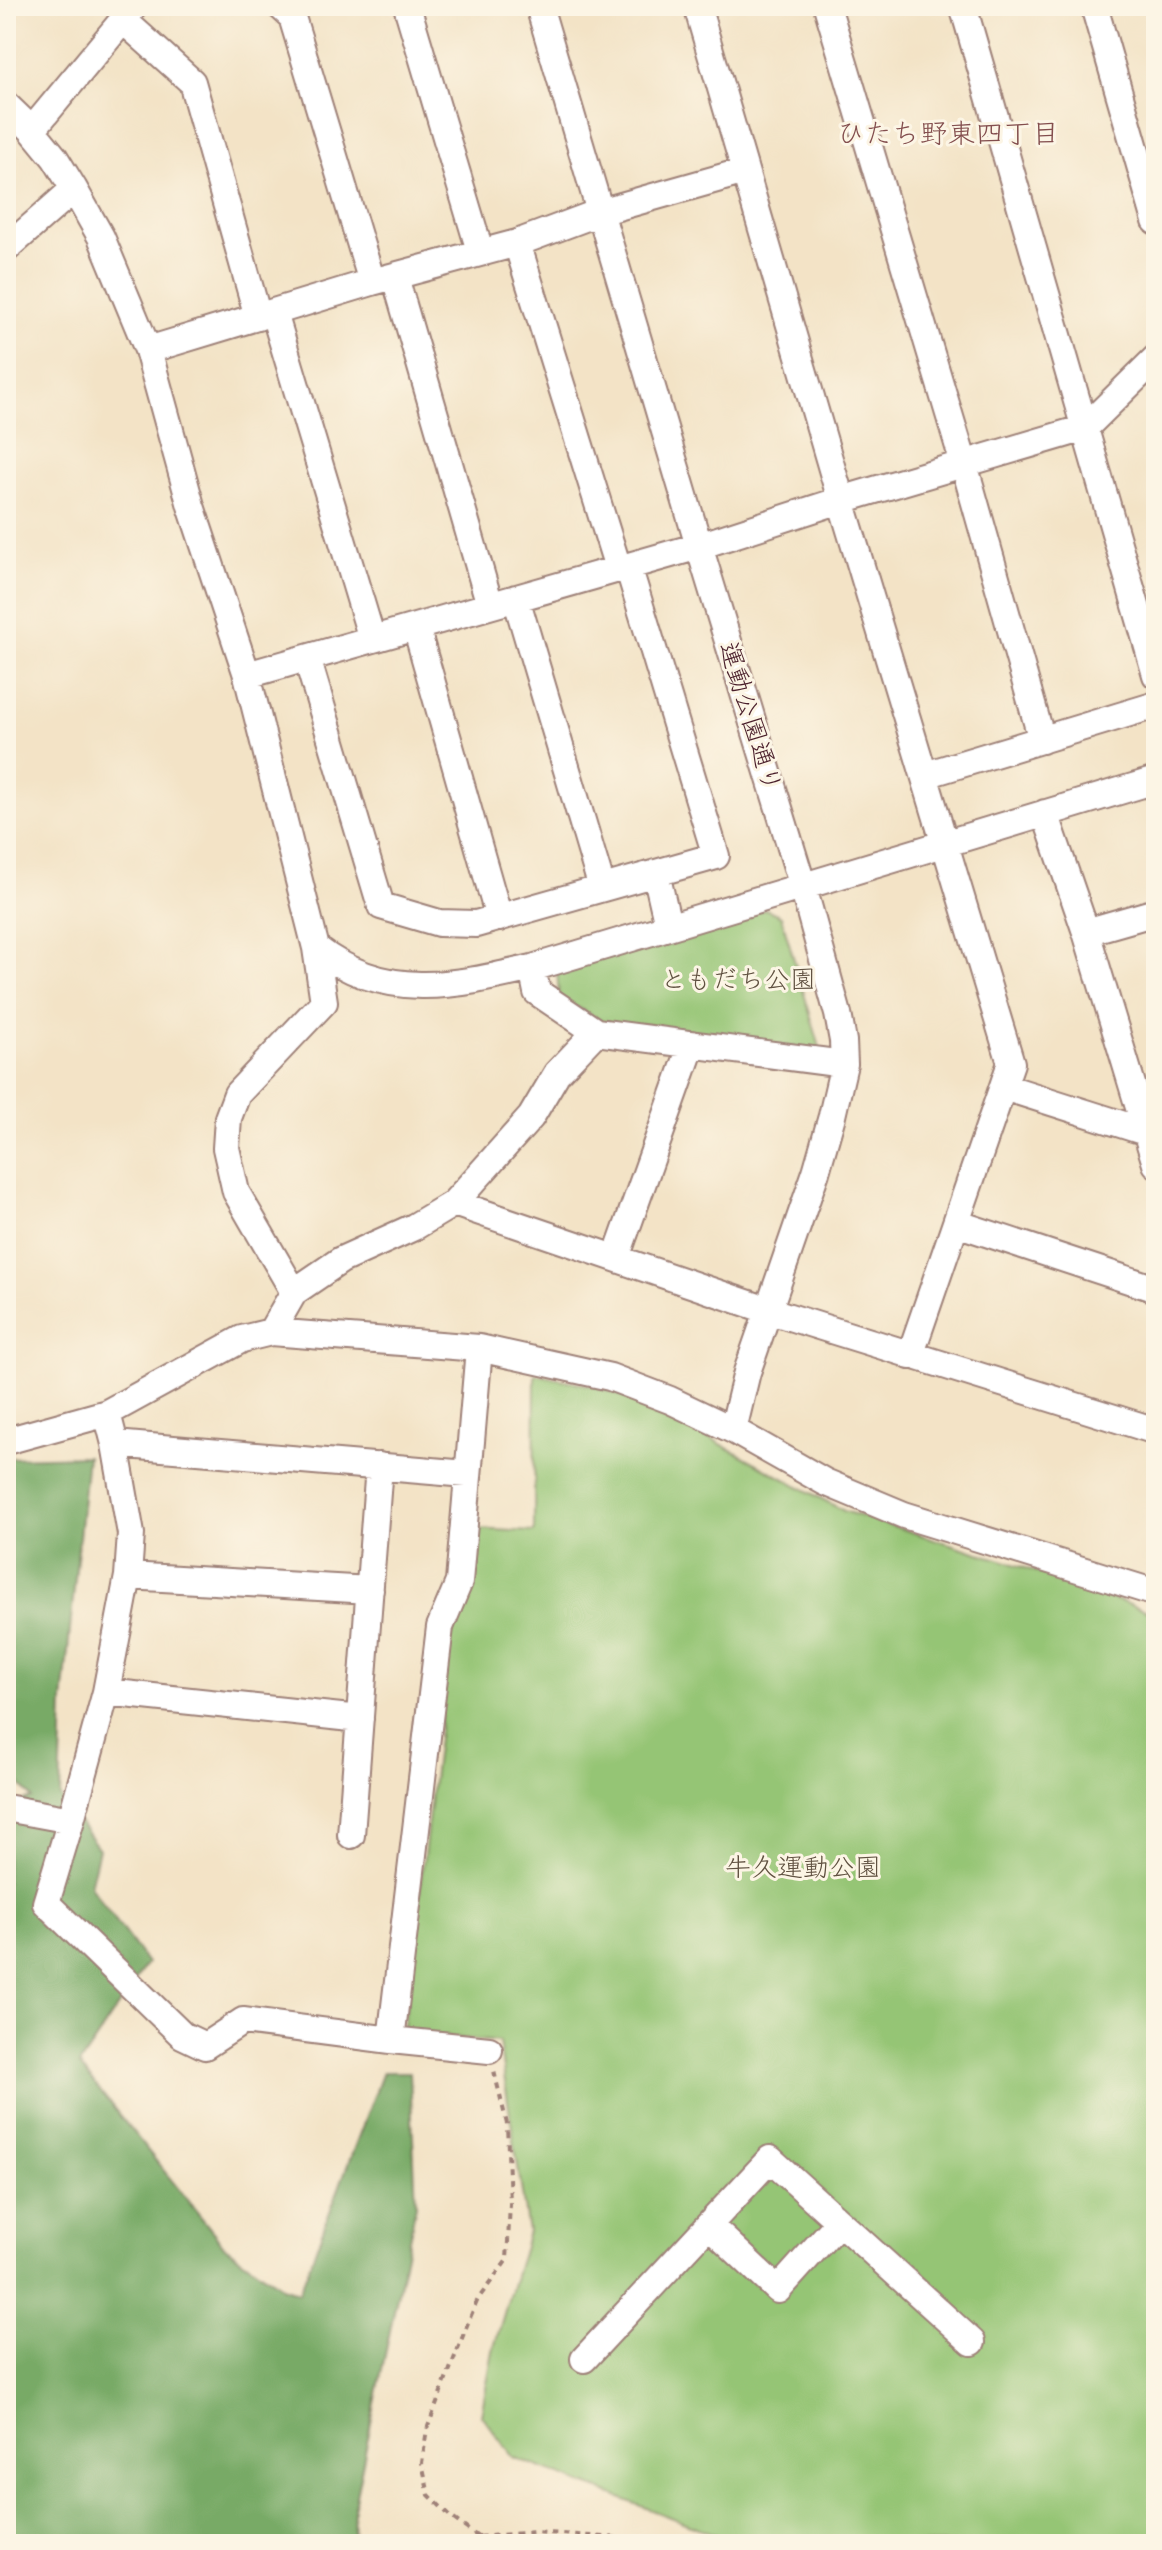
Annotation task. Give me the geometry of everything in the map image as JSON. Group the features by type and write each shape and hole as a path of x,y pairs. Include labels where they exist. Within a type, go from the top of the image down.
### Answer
{"street":[{"path":"280,6 292,17 383,279 490,605"},
{"path":"407,6 480,251"},
{"name":"運動公園通り","path":"539,6 803,887 838,1014 844,1064 832,1116 816,1172 747,1372 733,1430"},
{"path":"697,6 841,500 1011,1063 910,1356"},
{"path":"827,6 964,464 1042,740"},
{"path":"963,6 1156,675"},
{"path":"1094,6 1156,221"},
{"path":"32,130 129,13 192,82 372,639"},
{"path":"6,105 55,158 74,189 101,237 148,350 191,506 247,675 316,948 324,1002 237,1094 228,1118 226,1148 236,1192 294,1292"},
{"path":"148,350 383,279 517,243 600,212 745,171"},
{"path":"6,249 74,189"},
{"path":"307,658 381,906 439,923 476,924 716,856 517,243"},
{"path":"247,675 699,546 841,500 1085,428 1156,358"},
{"path":"516,598 602,888"},
{"path":"416,627 499,918"},
{"path":"925,775 1156,705"},
{"path":"316,948 335,962 359,973 412,987 472,982 532,968 1156,780"},
{"path":"1045,813 1086,932 1156,1164"},
{"path":"656,873 668,925"},
{"path":"1086,932 1156,912"},
{"path":"532,968 537,992 596,1032 844,1064"},
{"path":"271,1332 294,1292 341,1260 414,1227 454,1203 531,1117 557,1073 596,1032"},
{"path":"616,1258 692,1044"},
{"path":"1004,1087 1146,1132"},
{"path":"454,1203 767,1310 1156,1431"},
{"path":"956,1223 1156,1289"},
{"path":"6,1441 107,1413 242,1339 271,1332 479,1348 610,1377 670,1400 733,1430 825,1482 904,1515 1156,1593"},
{"path":"391,2040 440,1627 459,1582 479,1348"},
{"path":"107,1413 131,1534 128,1576 106,1692 46,1903 182,2035 205,2046 243,2021 489,2050"},
{"path":"115,1444 467,1474"},
{"path":"351,1835 379,1466"},
{"path":"128,1576 370,1590"},
{"path":"106,1692 360,1719"},
{"path":"6,1808 71,1820"},
{"path":"584,2359 770,2159 972,2342"},
{"path":"709,2225 778,2290 839,2222"}],"path":[{"path":"478,2537 429,2495 422,2463 427,2429 469,2320 478,2299 507,2260 510,2204 507,2124 489,2050"},
{"path":"469,2544 478,2537 534,2532 706,2544"}],"green space":[{"name":"ともだち公園","path":"766,909 781,916 821,1051 603,1022 559,997 557,971"},
{"name":"牛久運動公園","path":"535,1374 594,1386 647,1404 844,1511 1008,1562 1156,1614 1156,2544 740,2544 513,2457 481,2415 493,2351 528,2232 499,2042 403,2033 449,1645 462,1606 475,1529 534,1532"},
{"path":"87,1456 63,1702 60,1797 99,1849 90,1886 147,1963 79,2065 225,2247 282,2287 299,2293 383,2072 410,2072 416,2205 354,2505 353,2544 6,2544 6,1807 32,1798 6,1768 6,1458"}],"district":[{"name":"ひたち野東四丁目","path":"948,133"}]}
